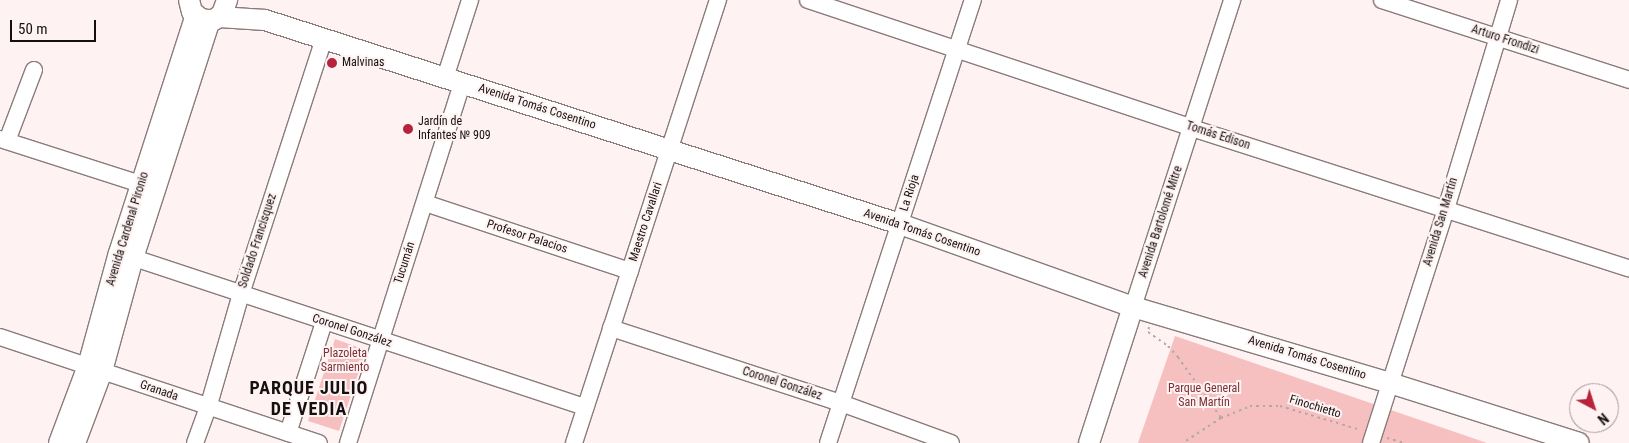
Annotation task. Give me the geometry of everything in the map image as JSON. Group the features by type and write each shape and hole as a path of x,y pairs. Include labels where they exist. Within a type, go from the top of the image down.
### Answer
{"main road":[{"name":"Avenida Tomás Cosentino","path":"232,0 265,20"},
{"name":"Avenida Tomás Cosentino","path":"202,8 265,20 900,224 1133,307 1390,383 1579,443"},
{"name":"Avenida Cardenal Pironio","path":"75,443 126,256 202,8"},
{"name":"Avenida Bartolomé Mitre","path":"1089,443 1133,307"},
{"name":"Avenida Cardenal Pironio","path":"60,443 95,369"}],"street":[{"name":"Tucumán","path":"348,443 424,202 454,81 470,0"},
{"name":"Maestro Cavallari","path":"574,443 718,0"},
{"name":"Tomás Edison","path":"808,0 957,48 1192,128 1629,268"},
{"name":"La Rioja","path":"828,443 973,0"},
{"name":"Avenida Bartolomé Mitre","path":"1133,307 1232,0"},
{"name":"Arturo Frondizi","path":"1382,0 1629,80"},
{"name":"Avenida San Martín","path":"1372,438 1446,209 1509,0"},
{"name":"Soldado Francisquez","path":"196,443 241,294 324,39"},
{"path":"34,70 4,140 148,186"},
{"name":"Profesor Palacios","path":"424,202 630,271"},
{"name":"Coronel González","path":"126,256 586,407"},
{"path":"288,433 324,322"},
{"name":"Coronel González","path":"611,328 841,403 951,443"},
{"name":"Granada","path":"0,337 208,408 319,443"}],"path":[{"path":"1154,313 1148,332 1168,346 1178,357 1221,418"},
{"name":"Finochietto","path":"1183,443 1221,418 1250,406 1280,406 1372,438 1404,443"}],"green space":[{"name":"Parque General San Martín","path":"1175,336 1487,443 1138,443"},
{"name":"Plazoleta Sarmiento","path":"335,339 366,350 339,431 308,421"}],"place":[{"name":"Malvinas","path":"332,63"},
{"name":"Jardín de Infantes № 909","path":"408,129"}],"district":[{"name":"PARQUE JULIO DE VEDIA","path":"309,399"}]}
